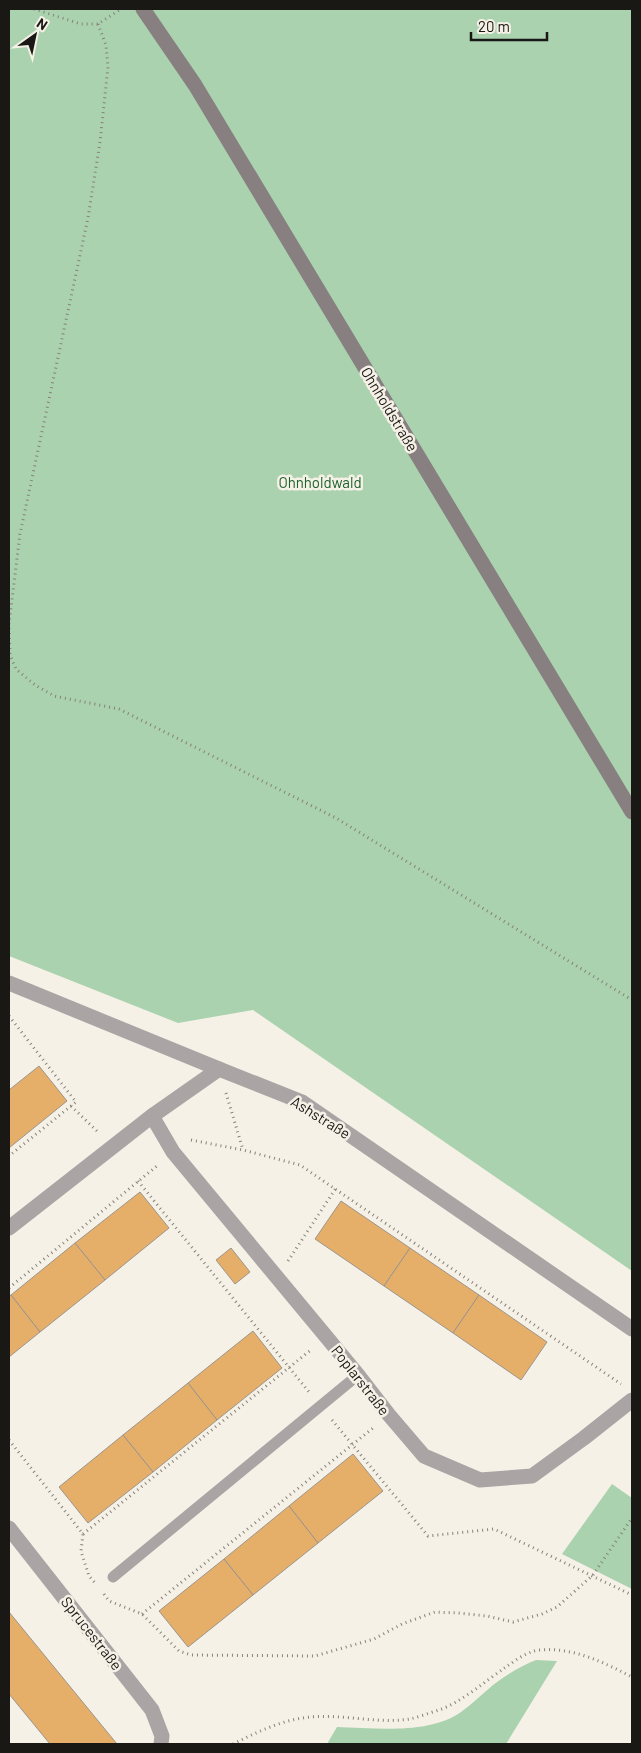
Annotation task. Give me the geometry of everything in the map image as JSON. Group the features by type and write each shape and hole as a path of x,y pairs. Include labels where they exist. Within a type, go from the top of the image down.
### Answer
{"main road":[{"name":"Ohnholdstraße","path":"143,9 196,85 632,812"}],"street":[{"name":"Ashstraße","path":"9,984 302,1102 632,1329"},
{"path":"9,1228 152,1116 219,1069"},
{"name":"Poplarstraße","path":"152,1116 174,1152 424,1456 480,1480 532,1476 632,1400"},
{"name":"Sprucestraße","path":"9,1528 152,1710 162,1736 161,1744"}],"lane":[{"path":"113,1577 358,1375"}],"path":[{"path":"34,9 81,24 98,24 121,9"},
{"path":"98,24 106,45 108,67 100,142 88,218 20,534 9,624 10,655 16,669 35,685 54,696 119,709 336,818 632,1000"},
{"path":"9,1016 76,1102 9,1156"},
{"path":"219,1069 243,1150"},
{"path":"71,1106 113,1146"},
{"path":"9,1288 189,1140 243,1150 300,1164 624,1386"},
{"path":"138,1181 428,1536 494,1529 632,1595"},
{"path":"287,1262 336,1188"},
{"path":"327,1337 84,1534 81,1551 89,1576 109,1601 142,1614 179,1651 191,1655 315,1656 374,1639 402,1624 434,1612 458,1612 513,1622 542,1614 557,1607 593,1575 632,1518"},
{"path":"142,1614 389,1415"},
{"path":"9,1440 84,1534"},
{"path":"233,1744 286,1722 311,1717 385,1720 410,1719 441,1709 464,1696 522,1656 537,1650 573,1651 605,1662 632,1677"}],"green space":[{"name":"Ohnholdwald","path":"9,9 632,9 632,1271 253,1010 178,1023 9,956"},
{"path":"612,1484 632,1498 632,1589 562,1554"},
{"path":"536,1660 557,1661 506,1744 327,1744 337,1727 401,1729 433,1724 448,1719 461,1712 503,1678"}],"building":[{"path":"39,1066 67,1101 9,1148 9,1090"},
{"path":"140,1192 169,1228 105,1280 75,1243"},
{"path":"341,1201 410,1248 384,1286 315,1239"},
{"path":"75,1243 105,1280 40,1332 11,1295"},
{"path":"231,1248 250,1272 235,1284 216,1260"},
{"path":"410,1248 479,1295 453,1333 384,1286"},
{"path":"11,1295 40,1332 9,1357 9,1296"},
{"path":"479,1295 547,1342 521,1380 453,1333"},
{"path":"253,1331 282,1368 217,1420 188,1383"},
{"path":"188,1383 217,1420 153,1472 123,1435"},
{"path":"123,1435 153,1472 88,1523 59,1487"},
{"path":"353,1454 383,1491 318,1543 289,1506"},
{"path":"289,1506 318,1543 253,1595 224,1559"},
{"path":"224,1559 253,1595 188,1647 159,1611"},
{"path":"9,1612 117,1744 50,1744 9,1694"}]}
